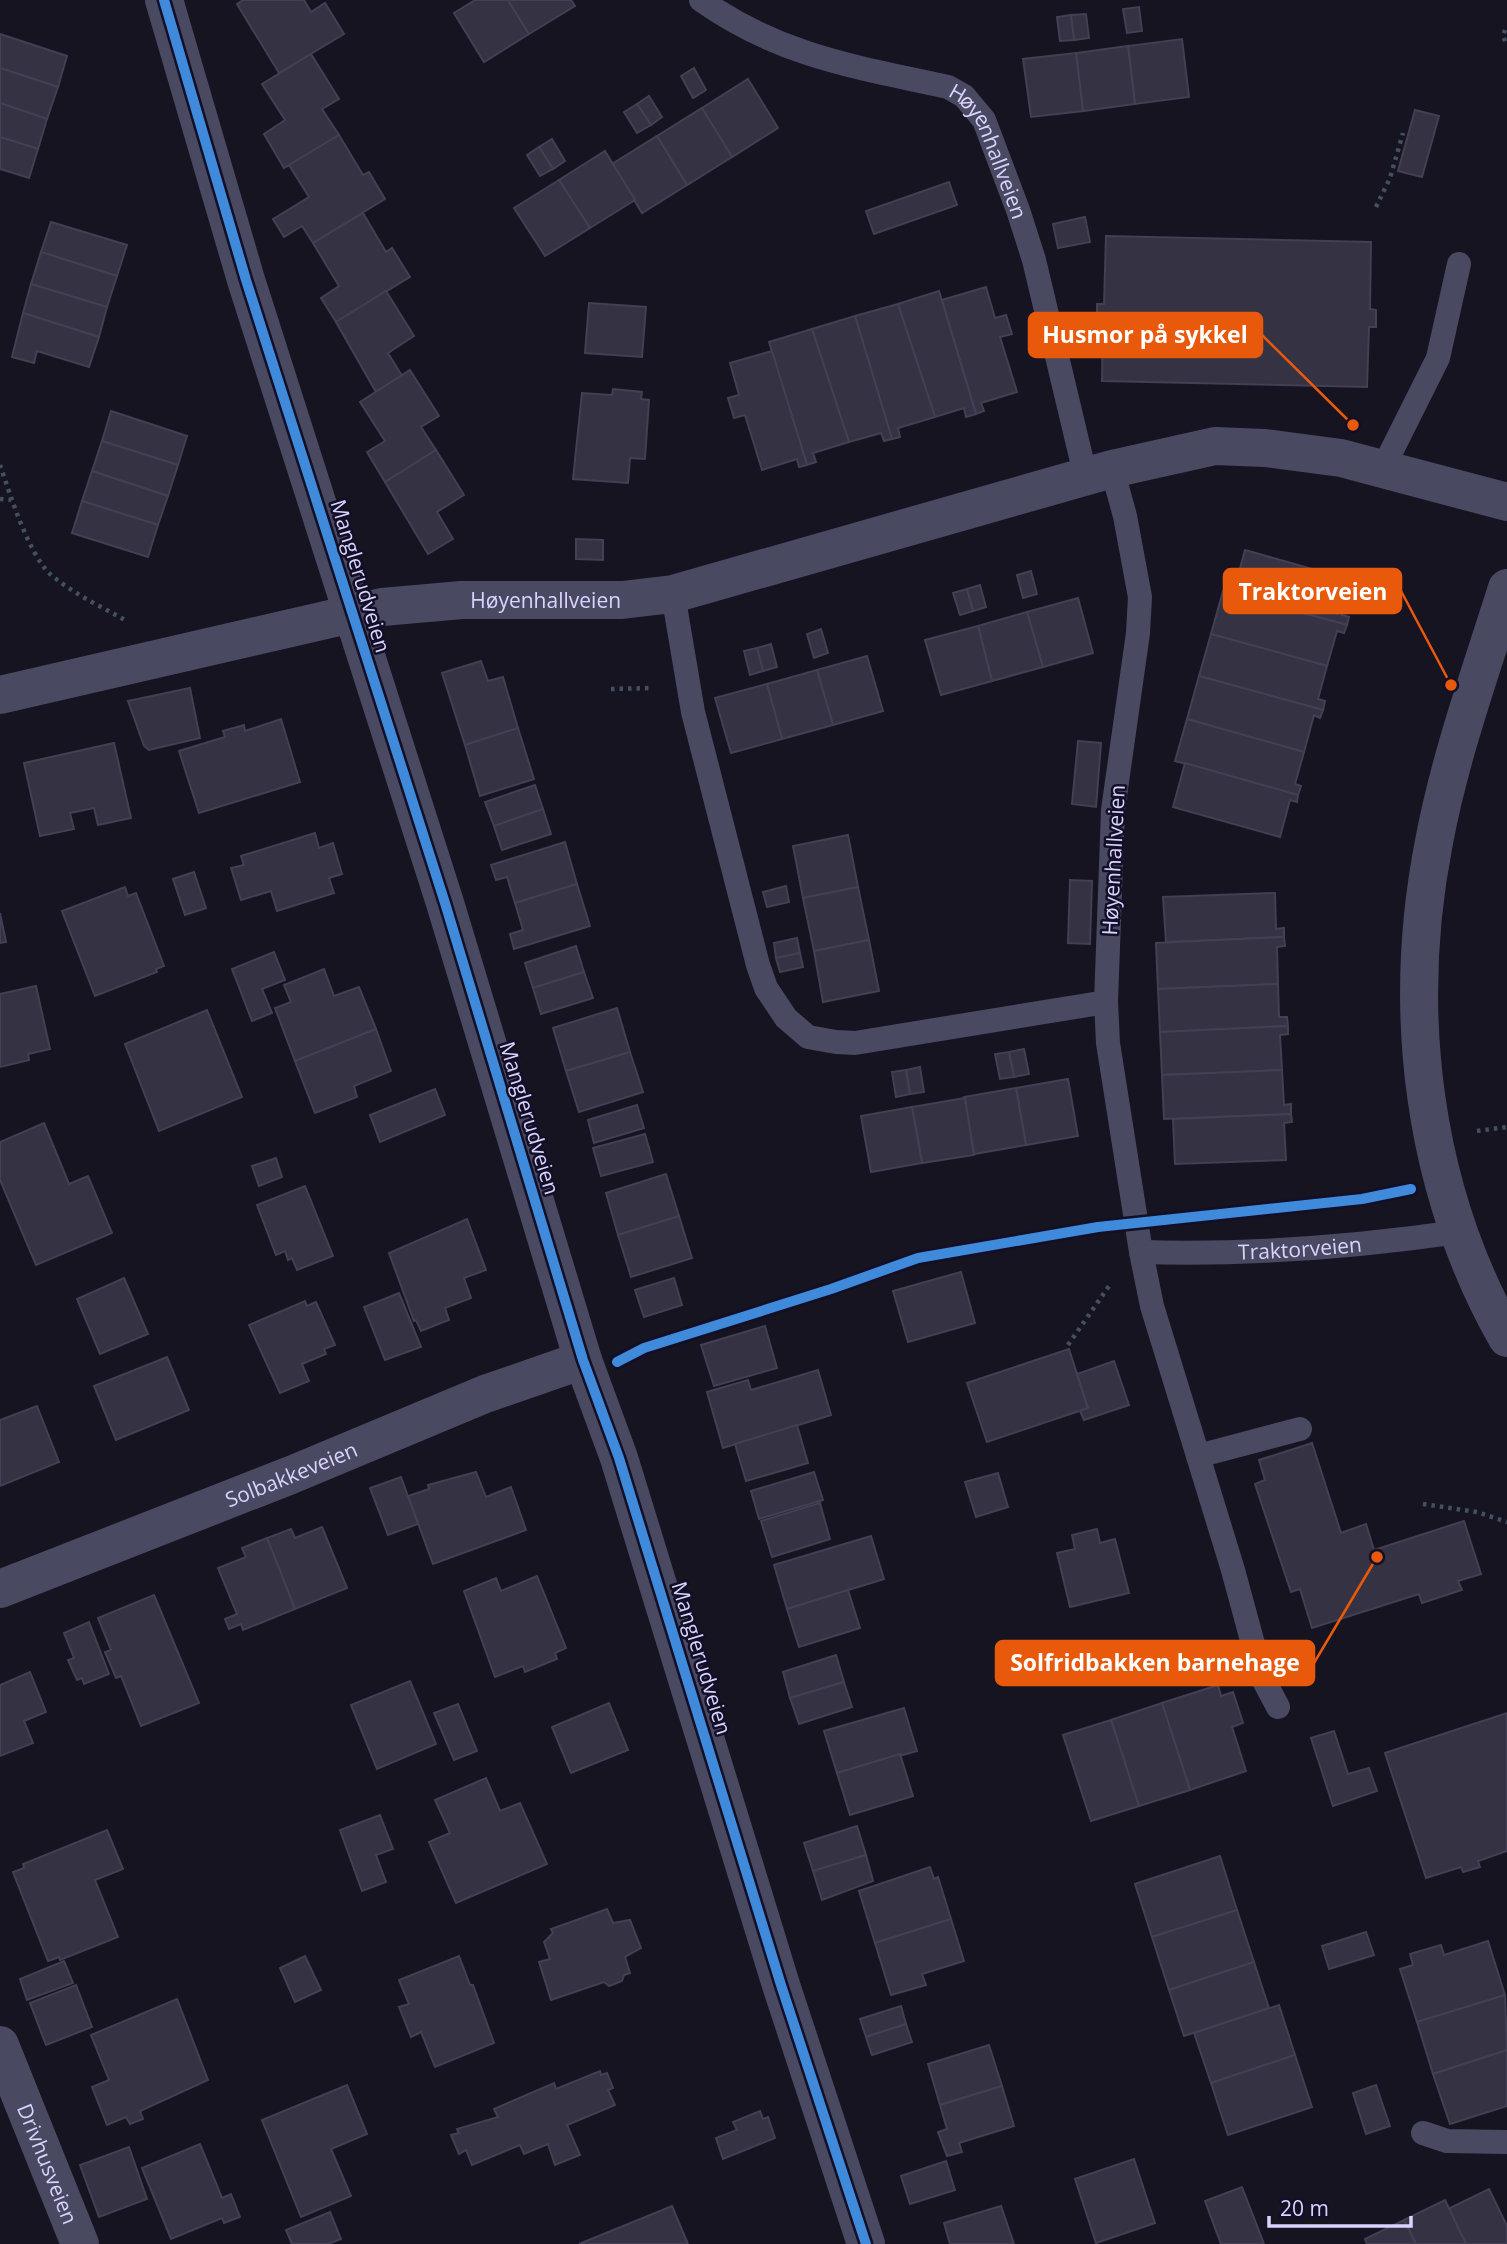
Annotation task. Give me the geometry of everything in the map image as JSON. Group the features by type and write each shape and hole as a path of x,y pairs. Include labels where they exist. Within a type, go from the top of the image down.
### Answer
{"street":[{"name":"Manglerudveien","path":"164,0 246,280 445,902 583,1360 619,1458 781,1985 866,2244"},
{"name":"Høyenhallveien","path":"0,695 382,607 462,600 622,600 673,594 1099,474 1215,446 1265,448 1341,458 1507,502"},
{"path":"1507,588 1434,840 1418,963 1424,1078 1436,1152 1458,1232 1507,1338"},
{"name":"Solbakkeveien","path":"0,1589 291,1475 485,1394 583,1360"},
{"name":"Drivhusveien","path":"0,2045 80,2244"}],"lane":[{"name":"Høyenhallveien","path":"701,0 746,29 817,58 948,87 964,96 984,120 1034,260 1099,474 1125,516 1140,597 1138,634 1113,810 1106,1002 1108,1043 1152,1306 1262,1677 1278,1707"},
{"path":"1382,470 1438,358 1460,264"},
{"path":"673,594 693,712 758,965 766,988 786,1018 808,1037 855,1043 1106,1002"},
{"name":"Traktorveien","path":"1141,1252 1183,1254 1367,1243 1458,1232"},
{"path":"1198,1456 1300,1429"},
{"path":"1423,2133 1447,2141 1507,2141"}],"path":[{"path":"1493,24 1506,31 1503,36 1507,46"},
{"path":"1377,207 1390,178 1404,132"},
{"path":"0,465 11,500 43,565 65,585 137,626 147,662"},
{"path":"0,499 11,500"},
{"path":"1474,1131 1507,1126"},
{"path":"1068,1345 1113,1278"},
{"path":"1423,1504 1478,1511 1507,1522"}],"building":[{"path":"243,0 304,0 311,12 325,3 344,34 279,73 237,4"},
{"path":"475,0 508,0 529,34 484,62 454,13"},
{"path":"508,0 571,0 575,6 529,34"},
{"path":"1139,7 1142,31 1127,33 1123,9"},
{"path":"1086,14 1089,38 1074,40 1071,15"},
{"path":"1071,15 1074,40 1060,41 1057,17"},
{"path":"0,34 67,56 58,87 0,68"},
{"path":"1182,39 1189,97 1135,104 1128,46"},
{"path":"1128,46 1135,104 1083,111 1076,53"},
{"path":"1076,53 1083,111 1031,117 1023,59"},
{"path":"311,54 339,99 322,109 339,135 284,168 264,134 285,120 262,84"},
{"path":"0,68 58,87 47,119 0,103"},
{"path":"694,68 706,90 693,98 681,76"},
{"path":"748,79 778,128 732,157 702,108"},
{"path":"649,96 662,117 651,125 637,104"},
{"path":"0,103 47,119 38,149 0,137"},
{"path":"637,104 651,125 637,133 624,112"},
{"path":"702,108 732,157 687,185 657,136"},
{"path":"1415,110 1439,116 1422,177 1398,171"},
{"path":"339,135 363,175 369,172 385,199 313,243 302,226 284,237 273,219 309,197 289,165"},
{"path":"657,136 687,185 642,213 612,164"},
{"path":"0,137 38,149 29,178 0,169"},
{"path":"552,139 565,161 553,169 539,147"},
{"path":"539,147 553,169 540,176 527,155"},
{"path":"605,151 635,200 590,228 559,180"},
{"path":"559,180 590,228 545,256 514,208"},
{"path":"949,182 957,205 874,234 866,211"},
{"path":"363,213 386,252 392,248 410,277 336,322 321,298 339,286 313,243"},
{"path":"1085,217 1090,242 1058,248 1053,224"},
{"path":"51,222 127,245 117,276 41,252"},
{"path":"1106,236 1371,242 1370,309 1376,310 1376,327 1369,327 1367,387 1102,381 1103,321 1097,321 1097,304 1104,304"},
{"path":"41,252 117,276 107,307 31,284"},
{"path":"31,284 107,307 99,337 23,313"},
{"path":"986,287 995,318 1006,315 1012,334 1000,337 1017,392 981,403 984,411 976,414 942,300"},
{"path":"386,291 414,336 388,353 402,376 376,392 336,322"},
{"path":"939,291 976,414 966,417 964,408 935,417 898,304"},
{"path":"589,303 646,307 642,357 585,353"},
{"path":"898,304 935,417 898,428 900,437 892,439 855,316"},
{"path":"23,313 99,337 89,367 37,351 34,363 12,357"},
{"path":"855,316 892,439 884,441 881,433 849,442 812,329"},
{"path":"812,329 849,442 813,453 816,462 807,465 769,342"},
{"path":"772,351 807,465 799,467 797,459 762,470 745,415 734,418 728,398 739,395 730,363"},
{"path":"410,370 439,416 421,427 436,450 385,482 367,452 385,441 360,402"},
{"path":"613,389 642,392 641,399 649,400 645,459 630,458 628,483 573,479 582,393 612,395"},
{"path":"111,411 187,436 178,465 102,441"},
{"path":"102,441 178,465 168,496 92,471"},
{"path":"436,450 464,495 437,512 453,539 428,554 385,482"},
{"path":"92,471 168,496 158,525 82,501"},
{"path":"82,501 158,525 148,557 72,533"},
{"path":"576,539 603,540 603,560 576,559"},
{"path":"1245,550 1351,580 1342,615 1349,617 1347,625 1233,594"},
{"path":"1031,571 1037,594 1023,598 1017,575"},
{"path":"980,585 986,607 973,611 967,589"},
{"path":"967,589 973,611 960,615 953,593"},
{"path":"1223,591 1347,625 1344,633 1337,631 1327,666 1211,634"},
{"path":"1078,598 1093,653 1043,667 1027,612"},
{"path":"1027,612 1043,667 992,681 978,626"},
{"path":"978,626 992,681 941,695 925,640"},
{"path":"821,629 828,653 814,658 807,634"},
{"path":"1211,634 1327,666 1318,699 1325,701 1323,710 1199,676"},
{"path":"771,644 777,667 763,671 757,648"},
{"path":"757,648 763,671 750,675 744,651"},
{"path":"867,656 883,711 833,725 817,670"},
{"path":"481,661 488,681 503,677 518,728 465,745 442,673"},
{"path":"817,670 833,725 782,739 767,684"},
{"path":"1199,676 1323,710 1320,718 1314,715 1304,752 1187,719"},
{"path":"767,684 782,739 731,753 715,698"},
{"path":"190,688 200,738 149,750 144,746 128,701"},
{"path":"281,719 300,782 199,813 179,751 225,737 223,731 244,725 245,731"},
{"path":"1187,719 1304,752 1295,784 1301,786 1298,795 1175,761"},
{"path":"518,728 534,779 480,796 465,745"},
{"path":"1078,741 1101,743 1096,807 1072,804"},
{"path":"114,743 131,818 98,825 94,808 70,813 74,829 40,836 24,763"},
{"path":"1185,763 1298,795 1297,802 1290,800 1280,837 1173,807"},
{"path":"535,785 543,809 494,826 485,802"},
{"path":"543,809 551,834 502,850 494,826"},
{"path":"315,833 319,848 333,843 342,874 329,878 334,893 277,911 271,891 241,900 231,868 244,865 241,856"},
{"path":"848,835 858,887 803,898 793,846"},
{"path":"565,842 577,884 515,903 507,877 496,880 491,865"},
{"path":"194,872 206,908 185,915 173,879"},
{"path":"1070,880 1092,881 1090,944 1068,943"},
{"path":"577,884 590,926 514,949 510,934 523,930 515,903"},
{"path":"786,886 789,902 767,907 763,892"},
{"path":"125,887 128,896 136,893 164,966 156,969 157,972 95,996 62,911"},
{"path":"858,887 869,940 814,951 803,898"},
{"path":"1275,893 1276,929 1284,928 1284,937 1166,942 1163,897"},
{"path":"0,913 6,942 0,943"},
{"path":"1284,937 1285,946 1277,947 1278,984 1158,989 1156,943"},
{"path":"797,938 800,953 776,958 774,943"},
{"path":"869,940 879,991 823,1002 814,951"},
{"path":"576,946 584,972 533,988 525,963"},
{"path":"274,952 285,980 262,989 272,1013 252,1021 232,969"},
{"path":"800,953 803,967 780,972 776,958"},
{"path":"324,969 334,996 359,987 376,1029 295,1061 275,1008 291,1002 284,985"},
{"path":"584,972 593,998 541,1014 533,988"},
{"path":"1278,984 1279,1017 1287,1017 1288,1026 1160,1032 1158,989"},
{"path":"36,986 50,1049 28,1054 29,1060 0,1067 0,994"},
{"path":"617,1008 630,1052 566,1071 553,1028"},
{"path":"207,1010 242,1097 159,1131 125,1044"},
{"path":"1288,1026 1288,1034 1280,1035 1282,1070 1162,1075 1160,1032"},
{"path":"376,1029 391,1071 354,1086 357,1097 315,1113 295,1061"},
{"path":"1024,1049 1029,1074 1014,1077 1009,1052"},
{"path":"630,1052 643,1092 579,1112 566,1071"},
{"path":"1009,1052 1014,1077 1000,1079 995,1054"},
{"path":"920,1067 924,1092 910,1094 906,1070"},
{"path":"906,1070 910,1094 896,1097 892,1072"},
{"path":"1282,1070 1284,1105 1291,1104 1291,1114 1164,1119 1162,1075"},
{"path":"1068,1079 1078,1136 1026,1145 1016,1088"},
{"path":"1016,1088 1026,1145 974,1154 964,1097"},
{"path":"435,1089 445,1115 380,1142 370,1115"},
{"path":"965,1098 974,1155 922,1163 912,1107"},
{"path":"637,1105 644,1128 594,1143 588,1120"},
{"path":"912,1107 922,1163 871,1172 861,1116"},
{"path":"1291,1114 1292,1122 1284,1123 1286,1160 1175,1164 1173,1119"},
{"path":"44,1123 69,1184 88,1176 112,1233 36,1265 0,1180 0,1142"},
{"path":"645,1134 653,1162 601,1176 593,1148"},
{"path":"276,1158 282,1177 259,1186 252,1166"},
{"path":"666,1174 679,1216 618,1235 606,1193"},
{"path":"305,1186 333,1256 297,1270 292,1258 288,1260 285,1251 276,1255 257,1205"},
{"path":"679,1216 692,1258 631,1277 618,1235"},
{"path":"467,1219 486,1270 464,1278 471,1298 445,1308 449,1320 421,1331 416,1320 414,1321 389,1253"},
{"path":"961,1272 975,1323 908,1342 893,1291"},
{"path":"124,1278 148,1334 100,1354 77,1299"},
{"path":"674,1278 682,1305 644,1317 635,1290"},
{"path":"399,1293 421,1347 385,1360 364,1307"},
{"path":"305,1301 307,1306 316,1302 335,1345 324,1349 326,1354 302,1364 309,1381 280,1393 249,1325"},
{"path":"765,1326 777,1368 714,1386 701,1345"},
{"path":"1069,1349 1088,1408 987,1442 967,1383"},
{"path":"167,1357 189,1410 116,1440 94,1386"},
{"path":"1114,1361 1129,1405 1084,1420 1080,1411 1088,1408 1077,1374"},
{"path":"818,1370 831,1415 723,1448 707,1392 748,1380 751,1390"},
{"path":"37,1406 59,1462 0,1486 0,1420"},
{"path":"797,1425 808,1463 746,1481 735,1444"},
{"path":"1312,1443 1341,1533 1366,1524 1374,1550 1464,1521 1481,1574 1458,1581 1462,1590 1422,1603 1419,1594 1312,1628 1300,1589 1291,1592 1255,1484 1265,1480 1259,1460"},
{"path":"476,1472 486,1497 511,1487 526,1530 433,1564 408,1496 429,1489 428,1485"},
{"path":"814,1472 823,1500 759,1519 751,1491"},
{"path":"998,1473 1008,1507 976,1517 965,1482"},
{"path":"401,1477 418,1524 388,1535 370,1488"},
{"path":"820,1503 830,1539 772,1557 761,1521"},
{"path":"322,1527 347,1588 295,1609 267,1538 291,1529 295,1538"},
{"path":"1097,1529 1100,1543 1115,1539 1129,1593 1070,1607 1057,1553 1075,1549 1072,1535"},
{"path":"871,1536 884,1579 787,1609 774,1565"},
{"path":"267,1538 295,1609 243,1630 241,1624 229,1629 225,1619 237,1614 218,1568 246,1557 242,1548"},
{"path":"537,1576 566,1648 555,1653 557,1659 525,1672 523,1666 495,1677 464,1591 496,1578 501,1591"},
{"path":"848,1590 860,1628 799,1647 787,1609"},
{"path":"154,1595 199,1703 141,1726 121,1676 116,1678 105,1652 111,1650 98,1618"},
{"path":"89,1622 109,1674 84,1684 82,1678 77,1680 68,1660 74,1658 64,1633"},
{"path":"836,1655 844,1682 790,1698 783,1672"},
{"path":"30,1672 46,1712 24,1721 33,1743 0,1756 0,1685"},
{"path":"410,1681 436,1744 377,1769 351,1705"},
{"path":"844,1682 852,1707 799,1724 790,1698"},
{"path":"1218,1685 1221,1696 1233,1692 1243,1723 1232,1727 1246,1771 1190,1790 1162,1703"},
{"path":"609,1703 628,1750 571,1773 552,1727"},
{"path":"1162,1703 1190,1790 1139,1806 1111,1720"},
{"path":"458,1704 477,1751 454,1760 434,1713"},
{"path":"904,1708 917,1751 837,1773 824,1731"},
{"path":"1507,1713 1507,1851 1478,1861 1480,1867 1463,1872 1461,1867 1426,1878 1385,1753"},
{"path":"1111,1720 1139,1806 1091,1821 1063,1735"},
{"path":"1334,1731 1348,1774 1369,1768 1377,1791 1333,1806 1311,1738"},
{"path":"900,1754 913,1796 850,1815 837,1773"},
{"path":"486,1778 500,1811 520,1803 547,1864 456,1903 429,1842 450,1833 435,1800"},
{"path":"380,1815 393,1849 376,1855 386,1882 362,1891 340,1830"},
{"path":"857,1826 866,1855 813,1871 804,1843"},
{"path":"107,1830 123,1869 95,1880 118,1937 60,1960 59,1957 48,1961 13,1872 24,1868 23,1864"},
{"path":"866,1855 873,1881 822,1900 813,1871"},
{"path":"1220,1856 1237,1910 1152,1937 1135,1884"},
{"path":"930,1867 934,1879 938,1877 951,1919 875,1943 859,1891"},
{"path":"607,1909 613,1923 630,1920 641,1948 625,1957 630,1973 624,1975 622,1981 609,1986 604,1982 551,2000 539,1962 550,1959 544,1942 553,1933 551,1929"},
{"path":"1237,1910 1254,1962 1169,1990 1152,1937"},
{"path":"951,1919 964,1961 922,1974 926,1985 891,1995 875,1943"},
{"path":"1366,1932 1374,1955 1329,1969 1322,1946"},
{"path":"1488,1941 1505,1995 1417,2022 1400,1969 1413,1965 1410,1954 1441,1945 1444,1955"},
{"path":"305,1956 321,1990 295,2002 280,1968"},
{"path":"459,1956 470,1985 473,1985 494,2043 435,2067 421,2032 411,2037 399,2007 409,2004 399,1980"},
{"path":"64,1961 73,1983 27,2000 20,1979"},
{"path":"1254,1962 1269,2008 1184,2036 1169,1990"},
{"path":"76,1985 92,2027 46,2045 30,2003"},
{"path":"1505,1995 1507,2050 1433,2074 1417,2022"},
{"path":"177,1999 208,2080 140,2111 143,2119 130,2124 126,2117 107,2125 92,2087 109,2080 91,2035"},
{"path":"1279,2005 1295,2055 1211,2083 1194,2033"},
{"path":"901,2006 906,2024 866,2037 860,2019"},
{"path":"906,2024 912,2042 872,2055 866,2037"},
{"path":"989,2045 1002,2086 940,2105 928,2064"},
{"path":"1507,2050 1507,2106 1450,2124 1433,2074"},
{"path":"1295,2055 1312,2107 1228,2135 1211,2083"},
{"path":"600,2071 601,2075 607,2073 613,2088 608,2090 615,2105 567,2125 580,2155 555,2165 548,2144 524,2154 520,2145 472,2165 466,2150 459,2154 451,2135 459,2133 457,2129 498,2117 494,2109 554,2083 556,2089"},
{"path":"347,2085 367,2134 331,2149 351,2196 301,2217 262,2120"},
{"path":"1376,2085 1390,2126 1366,2134 1353,2093"},
{"path":"1002,2086 1014,2126 959,2143 962,2152 947,2156 938,2132 947,2129 940,2105"},
{"path":"760,2111 763,2119 768,2117 775,2138 723,2159 716,2138 737,2130 733,2122"},
{"path":"200,2144 222,2198 231,2194 240,2217 224,2223 222,2218 171,2239 142,2168"},
{"path":"129,2147 147,2199 99,2217 80,2165"},
{"path":"1134,2159 1155,2223 1096,2243 1075,2179"},
{"path":"946,2161 955,2190 910,2204 901,2176"},
{"path":"1242,2187 1264,2244 1221,2244 1205,2201"},
{"path":"1489,2189 1507,2226 1507,2244 1466,2244 1448,2209"},
{"path":"1445,2200 1466,2244 1416,2244 1404,2220"},
{"path":"672,2206 688,2244 579,2244"},
{"path":"1001,2206 1014,2244 950,2244 944,2223"},
{"path":"330,2212 341,2239 328,2244 292,2244 286,2230"},
{"path":"1404,2220 1416,2244 1367,2244 1365,2239"}],"cycle path":[{"path":"164,0 246,280 445,903 583,1360 619,1458 781,1985 866,2244"},
{"path":"617,1362 644,1348 831,1289 918,1258 1098,1227 1362,1199 1411,1189"}],"place":[{"name":"Husmor på sykkel","path":"1353,425"},
{"name":"Traktorveien","path":"1451,685"},
{"name":"Solfridbakken barnehage","path":"1377,1557"}]}
